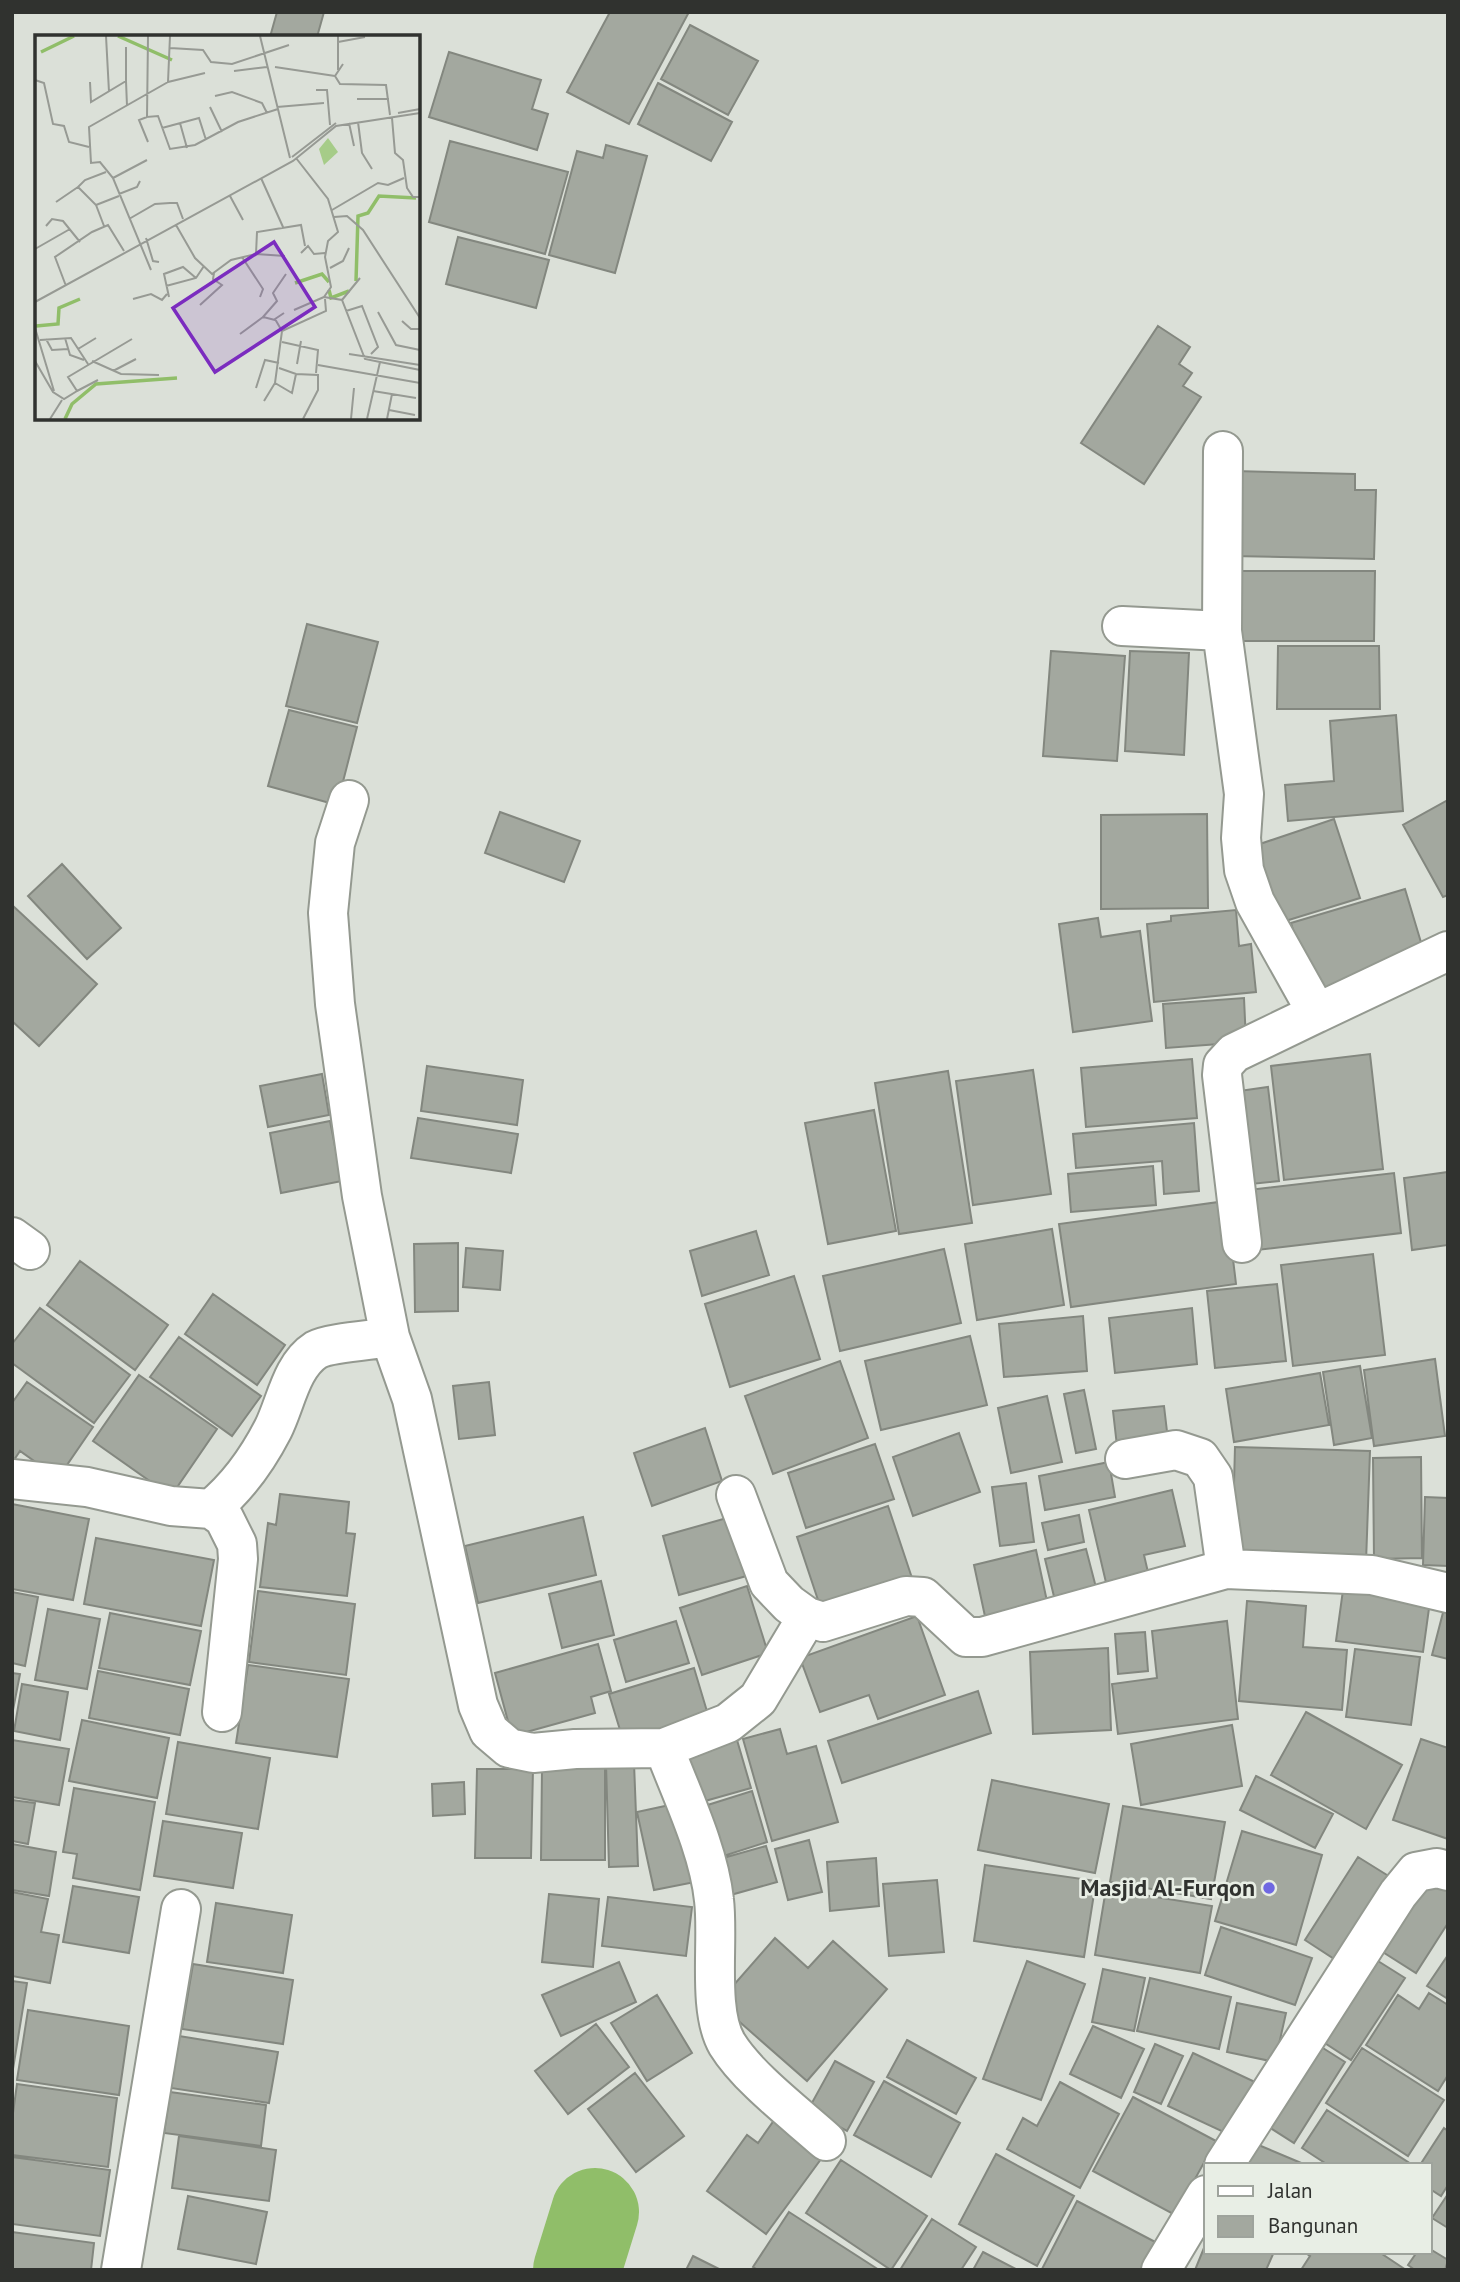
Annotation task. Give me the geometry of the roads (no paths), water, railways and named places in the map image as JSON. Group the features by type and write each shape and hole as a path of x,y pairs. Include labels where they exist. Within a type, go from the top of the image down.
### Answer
{"street":[{"path":"1223,451 1222,631 1244,794 1241,838 1246,878 1255,902 1317,1013"},
{"path":"1122,626 1222,631"},
{"path":"349,800 335,843 328,912 335,1004 362,1196 390,1337 412,1399 478,1705 489,1731 509,1748 533,1753 575,1749 664,1748 728,1723 758,1699 807,1617"},
{"path":"1241,1243 1223,1065 1234,1053 1448,951"},
{"path":"211,1509 232,1492 251,1466 273,1429 298,1367 318,1349 390,1337"},
{"path":"1125,1459 1176,1450 1200,1458 1213,1478 1226,1569"},
{"path":"12,1479 86,1487 171,1506 211,1509 224,1518 237,1544 238,1559 222,1712"},
{"path":"736,1495 769,1583 789,1604 807,1617 823,1622 906,1596 923,1597 966,1637 982,1637 1226,1569 1372,1575 1448,1593"},
{"path":"664,1748 700,1841 714,1899 718,2011 726,2041 738,2060 826,2141"},
{"path":"1225,2163 1245,2128 1398,1894 1416,1872 1437,1868 1448,1871"},
{"path":"121,2270 181,1909"},
{"path":"1161,2270 1204,2198"}],"waterway":[{"path":"577,2270 595,2212"}],"place":[{"name":"Masjid Al-Furqon","path":"1269,1888"}]}
